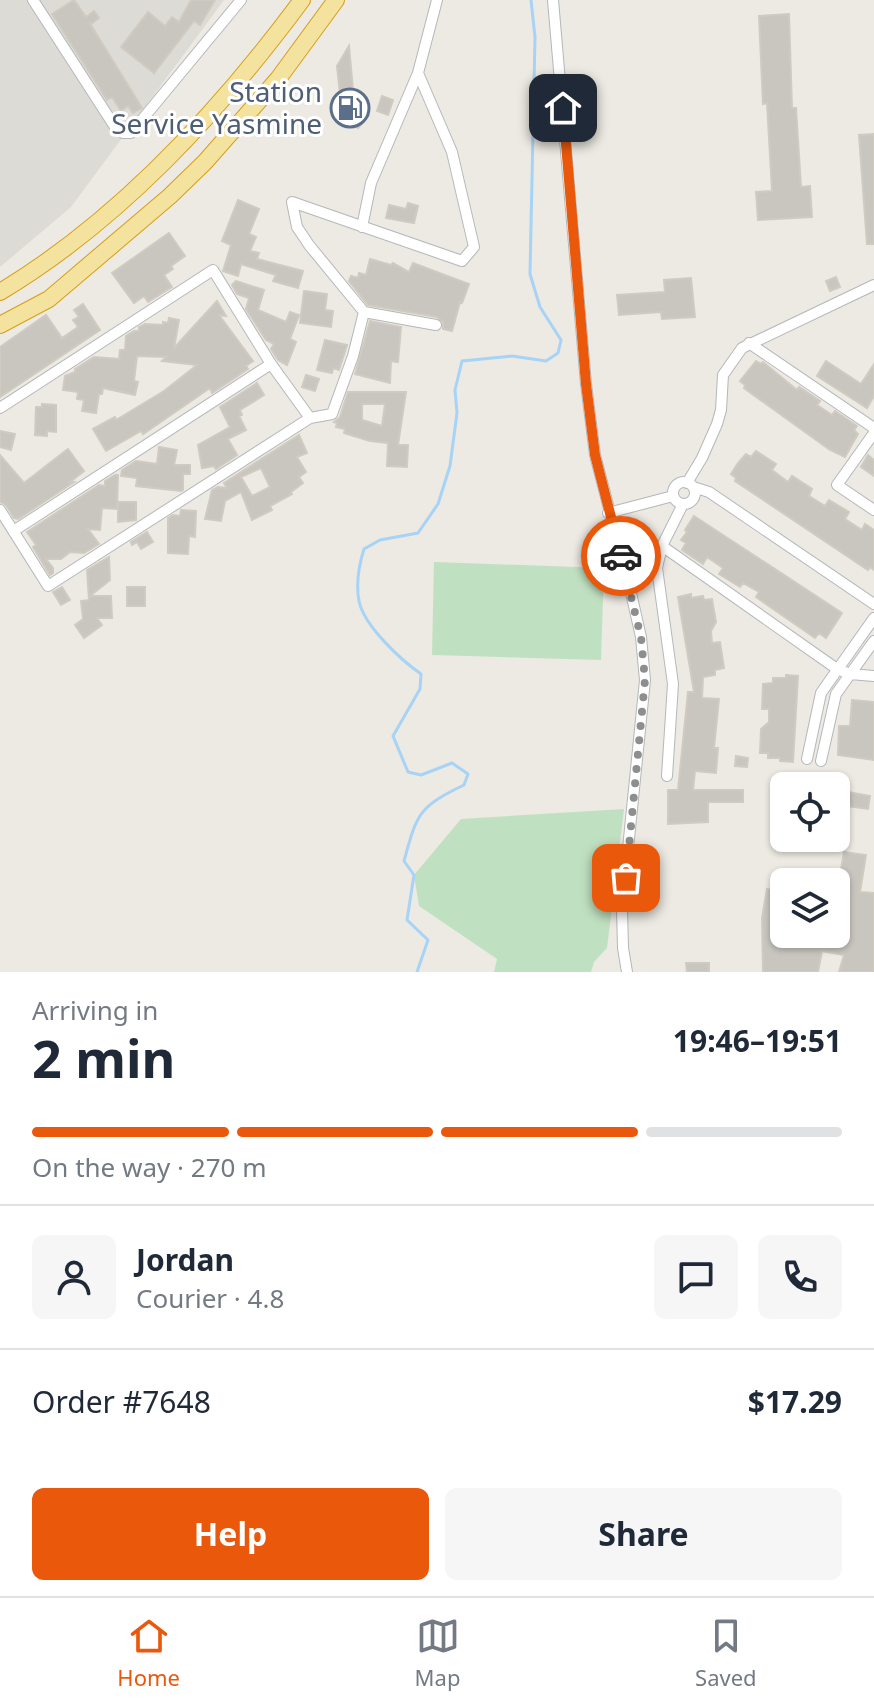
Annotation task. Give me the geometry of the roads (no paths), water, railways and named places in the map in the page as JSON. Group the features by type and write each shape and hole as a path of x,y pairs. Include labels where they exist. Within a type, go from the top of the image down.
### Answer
{"highway":[{"path":"0,292 87,231 165,160 257,61 302,0"},
{"path":"0,325 49,299 170,196 205,162 278,79 336,0"}],"street":[{"path":"33,0 115,127 123,133 131,133 241,0"},
{"path":"362,227 371,183 418,73 437,0"},
{"path":"553,0 586,384 595,455 641,637 645,680 622,908 627,972"},
{"path":"418,73 452,152 474,247 462,261 292,202 297,227 364,312 436,325"},
{"path":"0,408 213,270 271,364 310,418"},
{"path":"673,496 683,504 694,498 690,485 717,424 723,375 737,354 749,343 874,285"},
{"path":"0,510 48,586 310,418 332,414 353,356 364,312"},
{"path":"749,343 874,430 837,485 874,510"},
{"path":"15,530 271,364"},
{"path":"673,496 676,486 690,485 709,492 874,604"},
{"path":"608,513 673,496"},
{"path":"667,776 673,684 657,568 662,546 683,504"},
{"path":"662,546 837,669 850,674 874,676"},
{"path":"807,759 821,693 874,618"},
{"path":"821,761 836,694 874,641"}],"waterway":[{"path":"417,972 428,940 407,920 414,875 404,861 412,832 422,814 428,806 464,785 468,774 452,763 421,775 408,772 393,736 420,689 421,674 394,651 368,621 359,601 358,575 364,549 380,540 418,533 438,504 450,466 457,413 455,390 462,361 512,356 546,361 558,353 561,340 540,307 530,274 535,37 531,0"}],"place":[{"name":"Station Service Yasmine","path":"350,108"}]}
